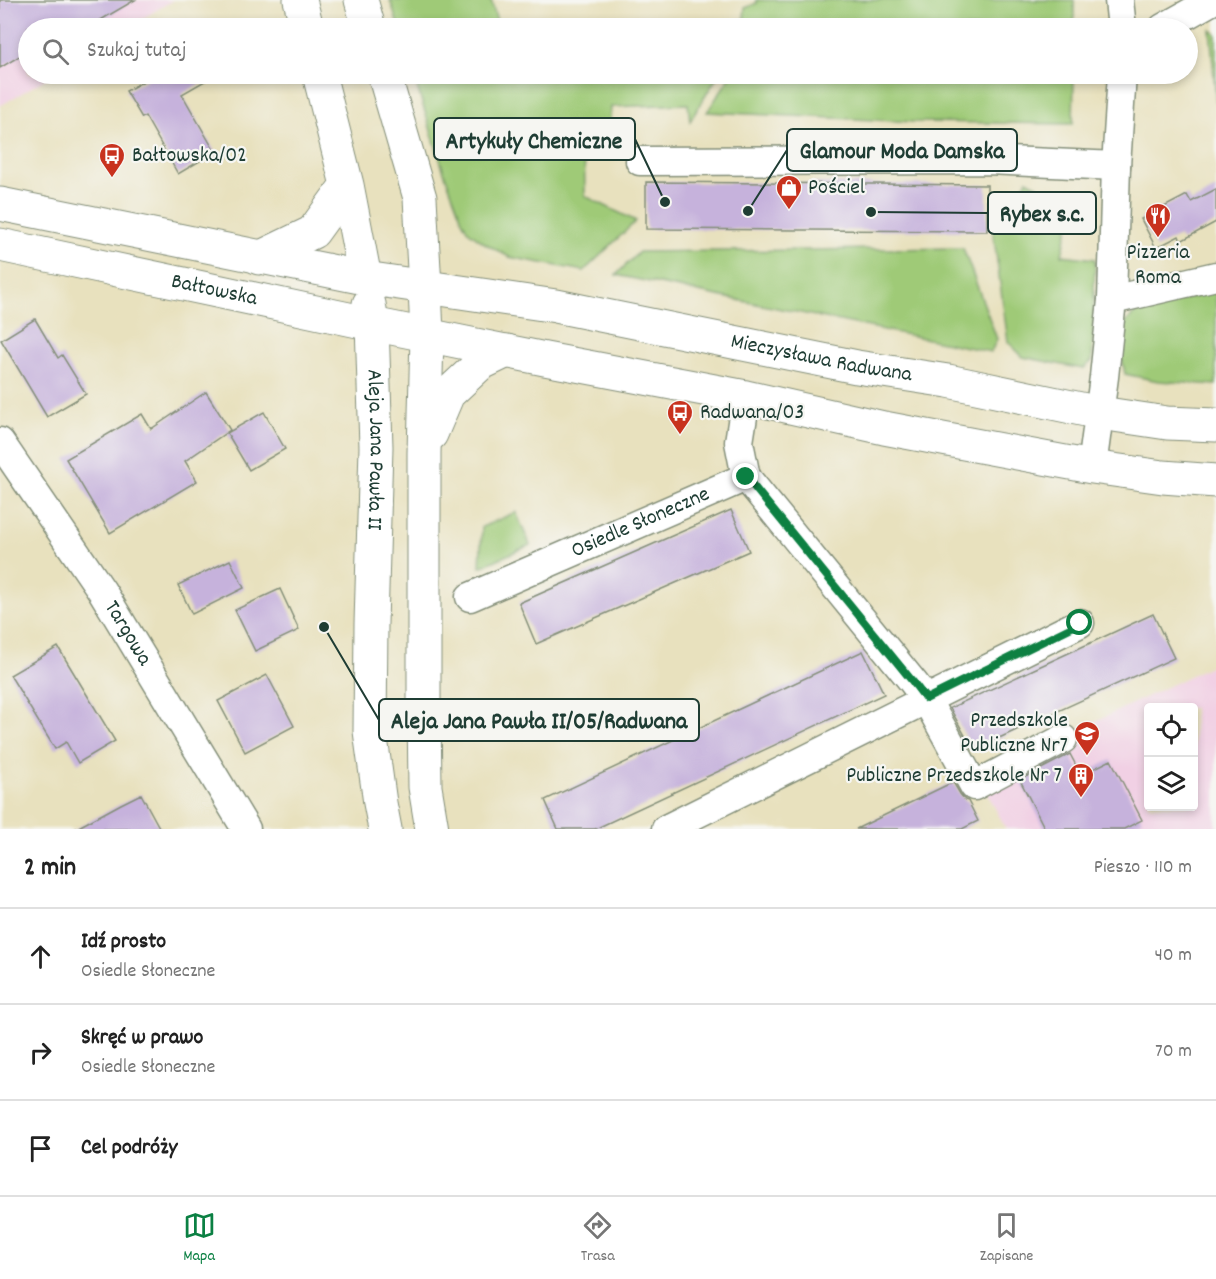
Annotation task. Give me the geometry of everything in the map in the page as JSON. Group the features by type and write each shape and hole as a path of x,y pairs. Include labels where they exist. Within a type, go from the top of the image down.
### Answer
{"main road":[{"path":"300,0 305,18"},
{"path":"361,0 366,18"},
{"name":"Aleja Jana Pawła II","path":"322,84 347,185 372,324 376,447 370,731 385,829"},
{"path":"387,84 420,198 426,287 423,617 425,787 432,829"},
{"path":"260,258 313,232 347,185"},
{"name":"Bałtowska","path":"0,204 260,258 426,287"},
{"name":"Bałtowska","path":"0,245 427,336"},
{"name":"Mieczysława Radwana","path":"426,287 556,306 857,367 948,381 1100,413 1167,423 1216,425"},
{"path":"427,336 746,397 884,428 1092,467 1163,477 1216,481"},
{"path":"424,453 448,394 480,364 507,351"}],"street":[{"path":"1119,0 1121,18"},
{"path":"1180,18 1213,0"},
{"path":"1092,467 1113,300 1116,166 1121,84"},
{"path":"640,161 988,160 1116,166"},
{"path":"1113,300 1216,276"},
{"path":"746,397 739,442 746,477 926,699 974,786 1063,739"},
{"name":"Targowa","path":"0,442 102,591 246,829"},
{"name":"Osiedle Słoneczne","path":"470,597 746,477"},
{"path":"666,829 1080,623"}],"shaded area":[{"path":"0,0 173,0 143,18 18,18 18,84 37,84 0,106"},
{"name":"Przedszkole Publiczne Nr7","path":"1216,663 1216,829 1006,829 981,781 1072,733"}],"green space":[{"path":"390,0 491,0 496,18 396,18"},
{"path":"756,0 1074,0 1074,18 744,18 745,8 757,3"},
{"path":"1210,29 1216,34 1216,102"},
{"path":"416,84 713,84 690,121 688,104 611,107 609,130 584,131 585,196 636,221 584,271 509,257 486,244 468,231 444,172"},
{"path":"725,84 1074,84 1073,124 915,122 707,112"},
{"path":"1027,180 1073,205 1062,255 1095,259 1092,361 1083,369 1023,357 1008,342 993,231"},
{"path":"963,248 997,339 991,352 616,275 639,252"},
{"path":"1216,291 1216,385 1158,381 1125,374 1119,343 1122,326 1136,312"},
{"path":"516,512 530,545 480,567 482,527"}],"building":[{"path":"0,0 135,0 104,18 18,18 18,57 0,68"},
{"path":"138,84 200,84 182,94 215,152 178,174 145,116 142,118 126,91"},
{"path":"646,182 987,185 987,231 646,229"},
{"path":"1216,189 1216,222 1181,241 1179,236 1156,248 1141,219 1187,195 1191,202"},
{"path":"35,319 58,358 62,355 86,394 47,417 1,340"},
{"path":"206,392 230,430 185,461 197,481 110,533 66,459 142,414 151,429"},
{"path":"264,412 285,449 249,470 227,433"},
{"path":"731,510 749,551 536,644 519,603"},
{"path":"230,560 244,588 192,614 178,585"},
{"path":"280,589 299,630 255,651 235,610"},
{"path":"1153,614 1174,658 973,750 950,708"},
{"path":"58,647 115,741 78,763 66,742 55,749 10,675"},
{"path":"863,651 884,694 595,829 558,829 545,800"},
{"path":"267,675 294,726 245,752 218,701"},
{"name":"Publiczne Przedszkole Nr 7","path":"1070,754 1081,775 1111,760 1142,820 1124,829 1045,829 1020,780"},
{"path":"953,782 960,794 968,801 978,821 962,829 856,829"},
{"path":"141,794 160,829 75,829 121,804"}],"place":[{"name":"Bałtowska/02","path":"112,179"},
{"name":"Artykuły Chemiczne","path":"665,202"},
{"name":"Glamour Moda Damska","path":"748,211"},
{"name":"Pościel","path":"789,211"},
{"name":"Rybex s.c.","path":"871,212"},
{"name":"Pizzeria Roma","path":"1158,239"},
{"name":"Radwana/03","path":"680,436"},
{"name":"Aleja Jana Pawła II/05/Radwana","path":"324,627"},
{"name":"Przedszkole Publiczne Nr7","path":"1087,757"},
{"name":"Publiczne Przedszkole Nr 7","path":"1081,799"}],"route":[{"path":"746,477 926,699 1080,623"}]}
